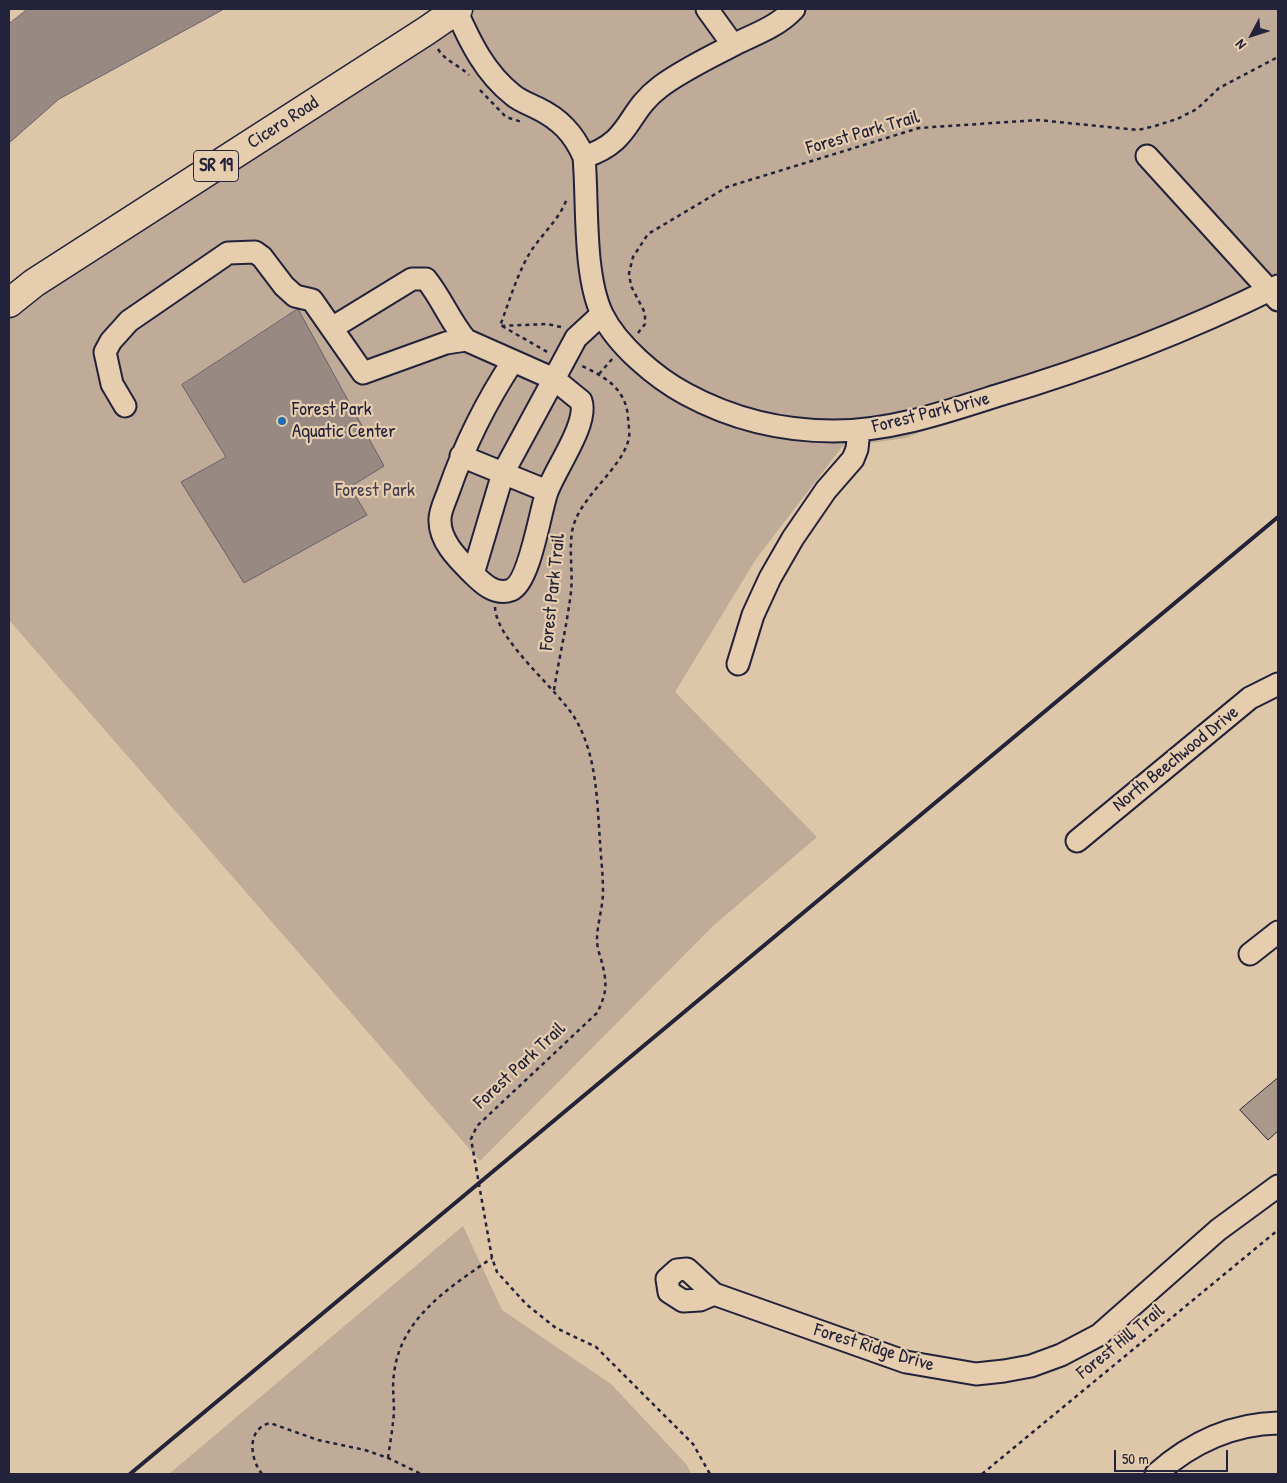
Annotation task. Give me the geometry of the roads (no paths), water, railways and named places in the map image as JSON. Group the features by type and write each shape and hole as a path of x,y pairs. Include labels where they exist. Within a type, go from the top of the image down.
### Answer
{"main road":[{"name":"Cicero Road","path":"9,304 34,283 426,31 457,9"}],"street":[{"name":"Forest Park Drive","path":"457,9 472,47 489,72 515,97 550,115 565,127 577,142 584,157 590,258 602,314 625,344 654,374 676,389 739,417 793,429 859,430 894,426 1068,374 1177,333 1276,292"},
{"path":"707,9 733,46"},
{"path":"584,157 609,147 616,141 640,107 660,87 774,25 794,9"},
{"path":"1147,156 1276,292"},
{"path":"125,406 112,384 105,352 111,341 129,320 228,253 255,252 262,257 284,286 295,296 312,300 363,373 446,343 466,340"},
{"path":"332,328 412,279 426,279 438,294 452,324 466,340 554,379 581,401 583,417 547,492 526,568 519,583 511,590 495,591 485,586 454,555 444,539 440,519 461,456 493,391 513,361"},
{"path":"473,574 503,473 576,338 602,314"},
{"path":"738,664 753,615 770,578 793,538 820,498 853,459 857,449 859,430"},
{"path":"461,456 547,492"},
{"name":"North Beechwood Drive","path":"1077,841 1250,698 1278,684"},
{"path":"1250,954 1278,932"},
{"name":"Forest Ridge Drive","path":"714,1294 906,1362 976,1374 1031,1366 1061,1355 1099,1335 1218,1230 1278,1186"},
{"path":"1156,1474 1187,1450 1207,1438 1233,1429 1278,1423"}],"railway":[{"path":"130,1474 1278,517"}],"place":[{"name":"Forest Park Aquatic Center","path":"282,421"}],"park label":[{"name":"Forest Park","path":"375,491"}]}
